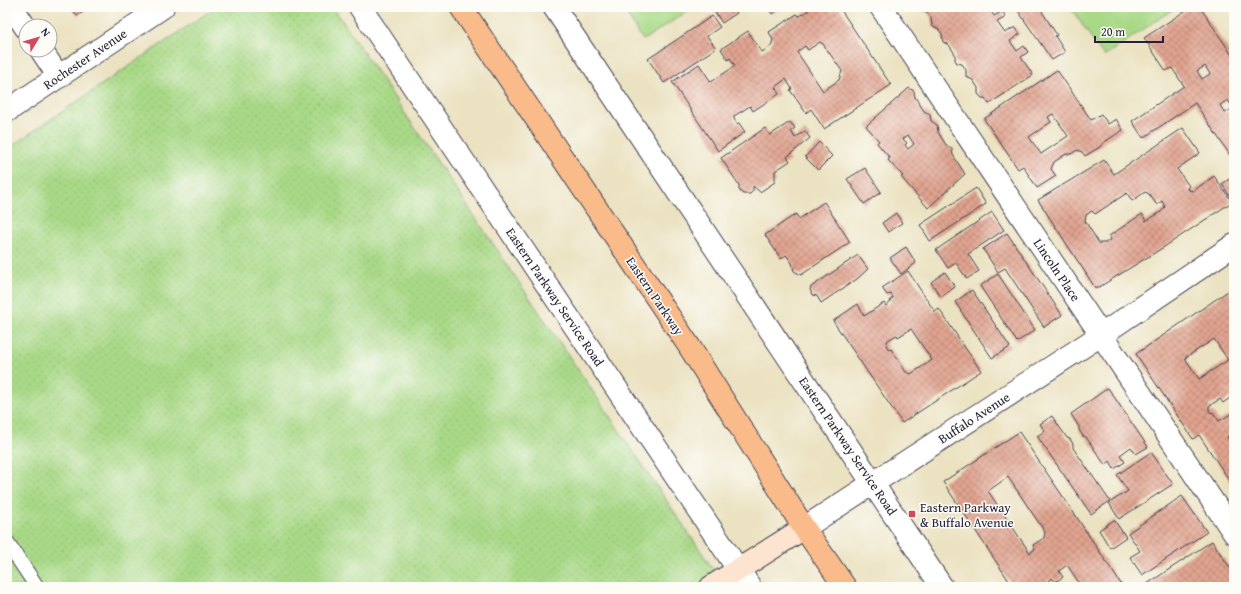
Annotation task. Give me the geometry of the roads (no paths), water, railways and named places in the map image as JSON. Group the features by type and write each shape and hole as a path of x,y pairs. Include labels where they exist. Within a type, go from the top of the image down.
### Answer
{"main road":[{"name":"Eastern Parkway","path":"461,7 689,346 804,528 845,587"}],"street":[{"path":"12,7 19,18"},
{"name":"Rochester Avenue","path":"7,111 163,7"},
{"name":"Eastern Parkway Service Road","path":"360,7 744,578"},
{"name":"Eastern Parkway Service Road","path":"554,7 942,587"},
{"name":"Lincoln Place","path":"881,7 1234,533"},
{"path":"46,58 59,77"},
{"name":"Buffalo Avenue","path":"711,587 744,578 804,528 1101,335 1234,245"}],"lane":[{"path":"7,542 37,587"}],"place":[{"name":"Eastern Parkway & Buffalo Avenue","path":"912,514"}]}
